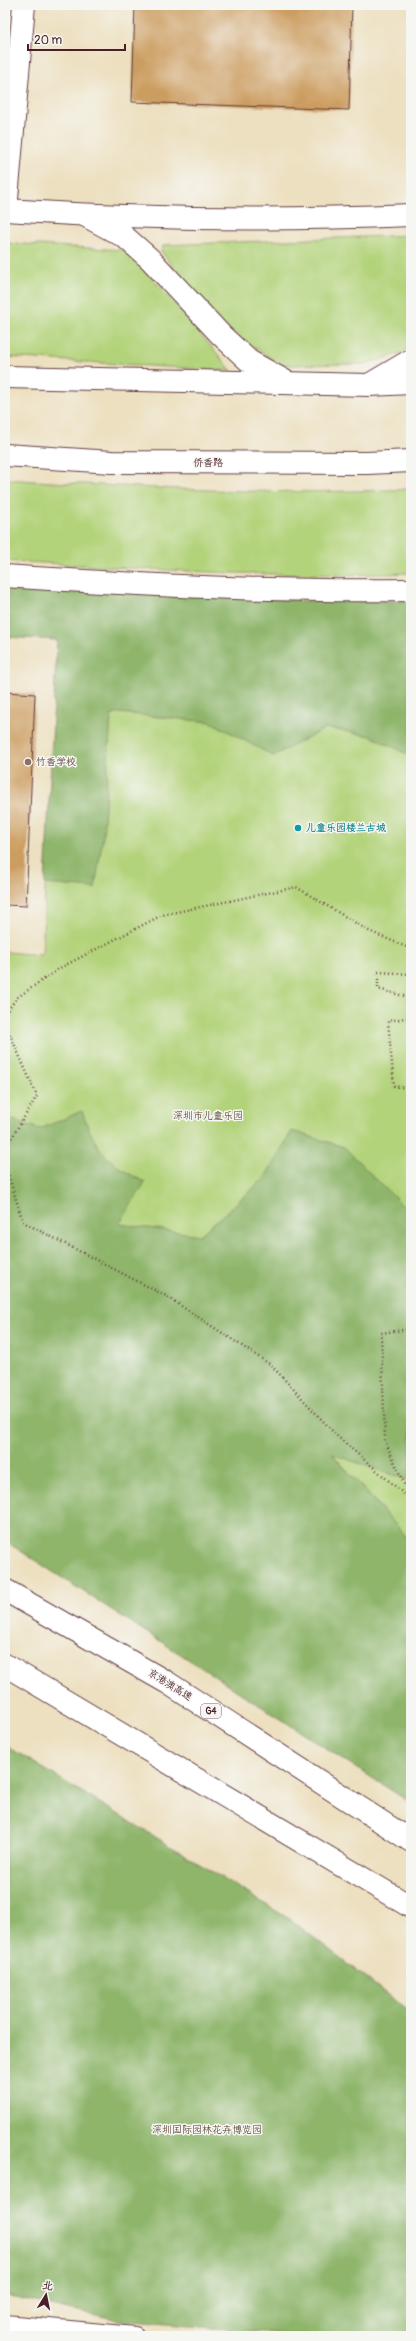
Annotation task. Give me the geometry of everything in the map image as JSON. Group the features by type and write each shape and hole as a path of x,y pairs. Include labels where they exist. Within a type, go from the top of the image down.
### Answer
{"main road":[{"path":"24,5 6,210 86,216 316,219 411,214"},
{"path":"86,216 125,237 150,259 221,335 249,361 288,383"},
{"path":"369,385 411,360"},
{"path":"5,378 369,385 411,383"},
{"name":"侨香路","path":"5,455 112,462 367,463 411,461"},
{"path":"5,576 195,587 328,591 411,590"},
{"name":"京港澳高速","path":"5,1590 168,1683 411,1841"},
{"path":"5,1665 411,1907"}],"lane":[{"path":"5,2324 135,2336"}],"path":[{"path":"5,1013 18,997 60,968 162,915 296,887 370,932 411,949"},
{"path":"411,974 378,972 378,989 411,998"},
{"path":"411,1017 388,1021 394,1086 411,1088"},
{"path":"5,1023 37,1096 5,1149"},
{"path":"5,1164 23,1222 166,1296 271,1365 338,1437 411,1499"},
{"path":"411,1329 381,1333 385,1441 411,1499"}],"green space":[{"path":"411,235 411,346 402,353 364,364 281,365 232,333 190,289 161,251 164,245"},
{"path":"5,243 123,250 148,273 232,371 5,357"},
{"path":"5,479 208,490 310,492 411,489 411,573 309,575 258,574 5,561"},
{"path":"5,585 309,601 411,601 411,756 371,736 326,728 273,756 211,722 119,713 111,716 103,836 95,888 45,884 57,640 5,637"},
{"name":"深圳市儿童乐园","path":"57,640 411,654 411,1542 331,1453 5,1277 5,952 42,955"},
{"path":"82,1111 92,1136 104,1154 121,1169 145,1182 119,1224 200,1235 264,1179 292,1131 344,1147 411,1214 411,1481 332,1454 411,1542 411,1803 5,1541 5,1119 10,1119 40,1129"},
{"name":"深圳国际园林花卉博览园","path":"5,1745 291,1920 411,2013 411,2336 307,2336 119,2320 5,2295"}],"building":[{"path":"135,5 352,5 349,110 132,102"},
{"path":"5,692 35,694 26,906 5,905"}],"place":[{"name":"竹香学校","path":"28,762"},
{"name":"儿童乐园楼兰古城","path":"298,828"}]}
